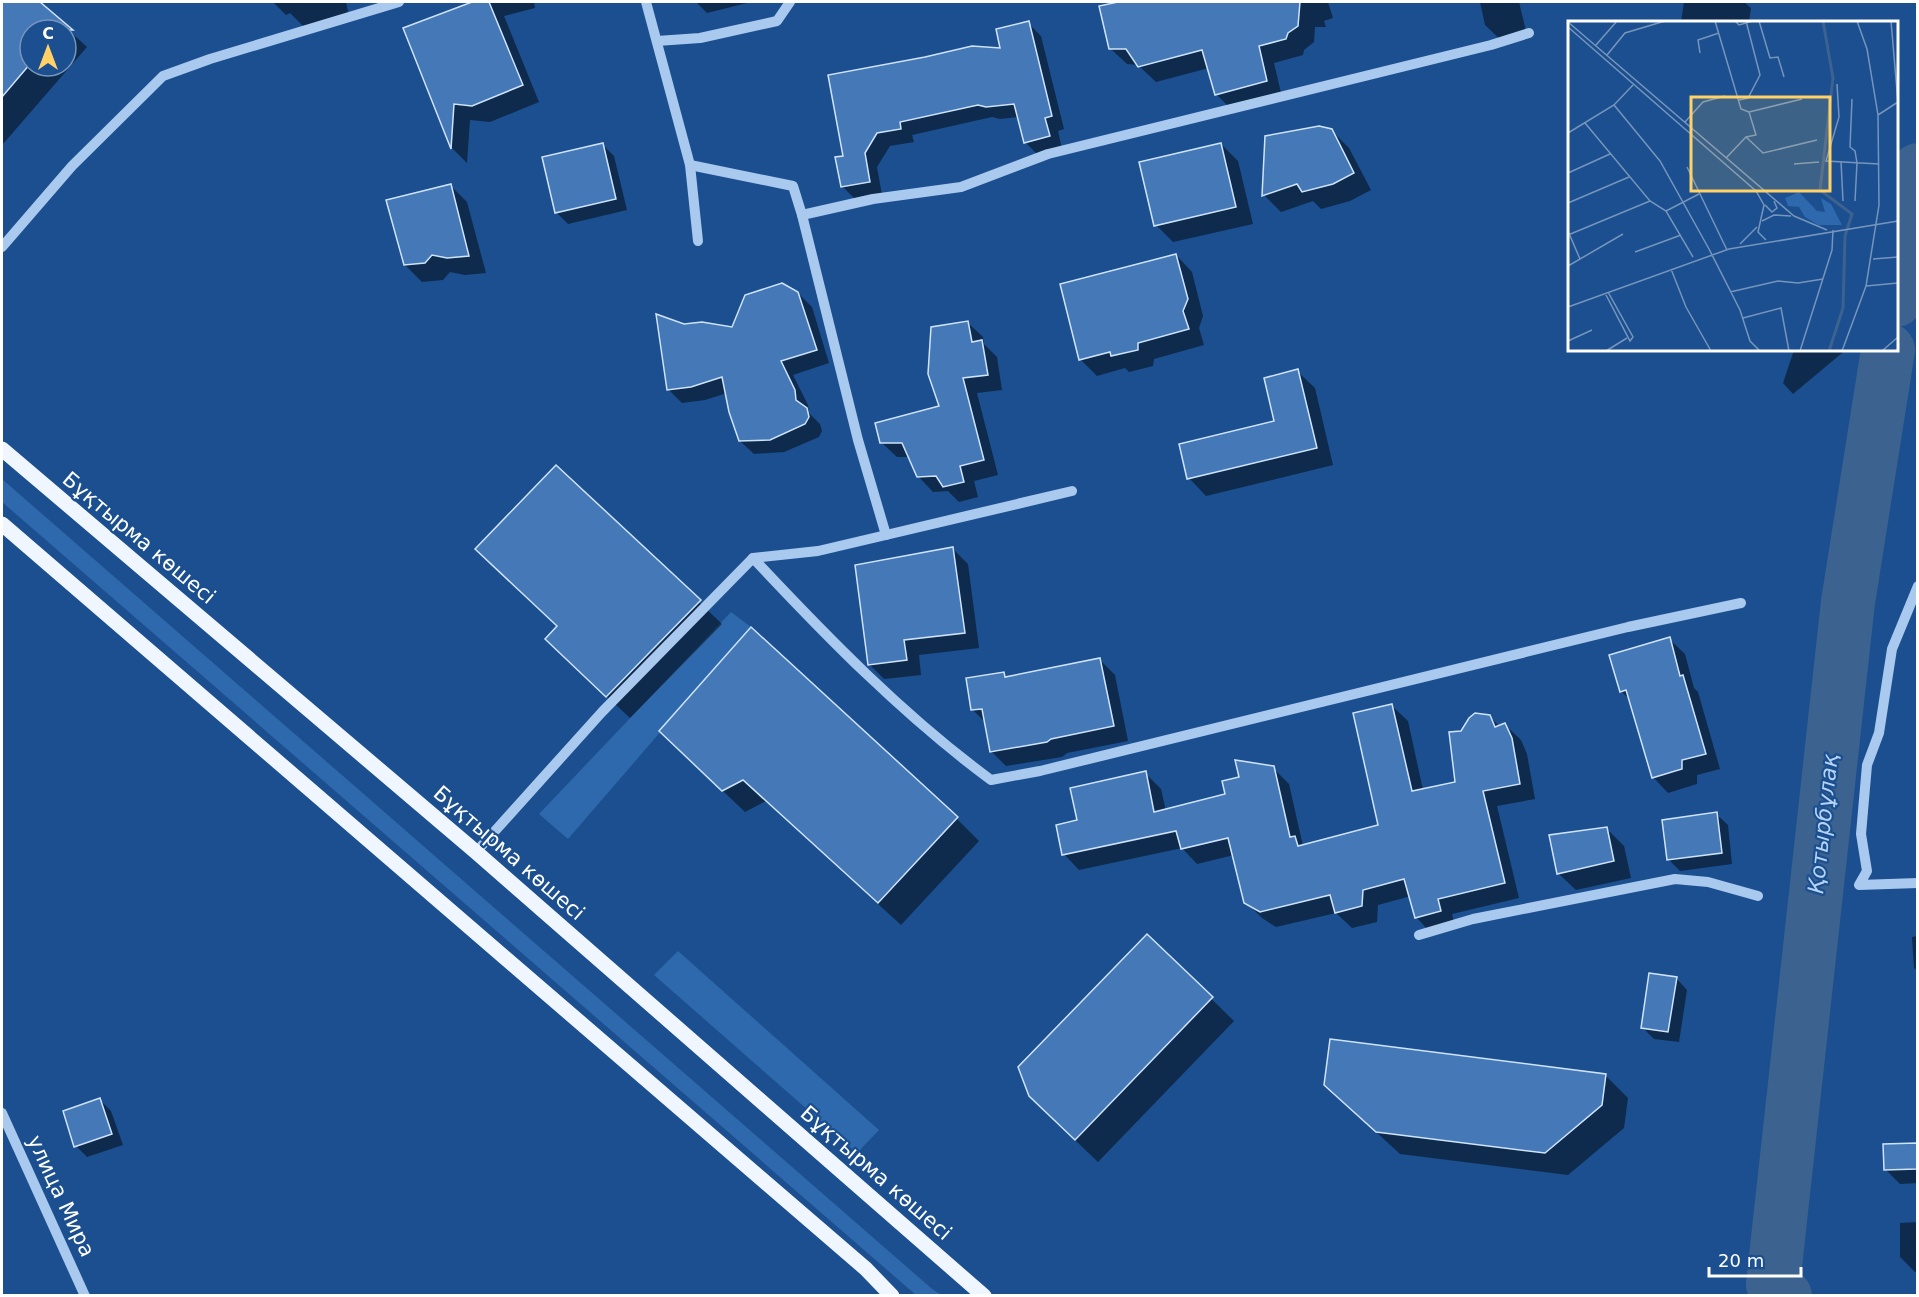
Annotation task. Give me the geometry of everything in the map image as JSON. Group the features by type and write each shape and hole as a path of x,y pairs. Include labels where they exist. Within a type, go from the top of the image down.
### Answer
{"main road":[{"name":"Бұқтырма көшесі","path":"2,449 477,852 984,1296"},
{"path":"2,524 866,1269 892,1296"}],"street":[{"path":"2,247 72,166 163,76 210,59 399,2"},
{"path":"646,2 690,165 698,241"},
{"path":"657,41 700,38 777,21 790,2"},
{"path":"802,215 873,199 961,187 1048,154 1479,48 1529,33"},
{"path":"690,165 792,186 802,215 858,440 886,535"},
{"path":"477,852 602,712 753,558 818,551 1072,491"},
{"path":"753,558 867,676 951,751 991,780 1040,771 1628,627 1741,603"},
{"path":"1917,586 1892,649 1879,733 1867,765 1861,834 1867,871 1859,885 1917,883"},
{"path":"1419,935 1473,919 1674,879 1708,882 1758,896"},
{"name":"улица Мира","path":"2,1113 85,1296"}],"shaded area":[{"path":"2,479 941,1295 916,1295 2,502"},
{"path":"731,612 751,627 568,839 539,814"},
{"path":"678,951 879,1130 857,1153 654,975"}],"building":[{"path":"2,2 40,2 59,18 18,18 18,78 2,97"},
{"path":"472,2 489,2 523,85 472,106 454,104 451,149 403,28"},
{"path":"1118,2 1300,2 1298,26 1288,33 1286,39 1259,46 1267,81 1215,95 1202,50 1138,67 1126,49 1109,49 1099,6"},
{"path":"1029,21 1052,116 1045,118 1050,136 1024,143 1014,104 986,107 978,105 900,122 901,129 877,133 865,153 870,182 841,187 835,157 843,156 828,75 972,46 1000,48 996,29"},
{"path":"1319,126 1332,129 1354,173 1333,184 1302,192 1297,184 1262,196 1265,136"},
{"path":"603,143 616,199 555,213 542,157"},
{"path":"1221,143 1236,207 1154,226 1139,162"},
{"path":"451,184 469,256 447,258 432,255 425,263 404,265 386,200"},
{"path":"1176,254 1188,299 1183,311 1189,329 1138,343 1138,350 1111,356 1110,352 1079,360 1060,284"},
{"path":"782,283 798,292 817,350 781,361 795,390 796,400 807,408 809,417 805,424 770,440 739,441 729,412 722,377 691,387 667,390 656,314 684,324 702,322 732,327 745,295"},
{"path":"968,321 972,342 982,340 988,375 963,378 984,460 960,466 964,482 943,487 936,476 917,477 902,443 880,443 875,423 939,406 928,374 931,327"},
{"path":"1298,369 1317,448 1187,479 1179,444 1274,421 1264,378"},
{"path":"556,465 701,600 606,697 545,639 557,626 475,549"},
{"path":"953,547 965,633 904,640 907,660 868,665 855,565"},
{"path":"751,627 958,817 878,903 743,780 722,791 659,731"},
{"path":"1670,637 1680,676 1683,675 1706,754 1682,760 1682,769 1652,778 1626,690 1620,692 1609,655"},
{"path":"1100,658 1114,726 1051,739 1047,742 990,752 982,709 971,710 966,678 1004,672 1005,677"},
{"path":"1392,704 1412,791 1455,782 1449,732 1461,731 1475,713 1490,715 1495,727 1505,723 1512,738 1520,784 1483,791 1505,883 1438,899 1441,911 1415,918 1404,879 1363,890 1362,906 1335,913 1330,895 1260,912 1244,903 1228,838 1181,849 1176,831 1062,855 1056,825 1077,820 1070,788 1146,771 1154,812 1225,794 1222,781 1239,777 1235,760 1274,766 1290,837 1295,836 1298,846 1378,825 1353,713"},
{"path":"1717,812 1722,853 1667,860 1662,820"},
{"path":"1607,827 1614,861 1557,874 1549,835"},
{"path":"1147,934 1213,997 1075,1140 1029,1096 1018,1067"},
{"path":"1649,973 1677,977 1668,1032 1641,1028"},
{"path":"1330,1039 1606,1074 1602,1105 1545,1153 1376,1132 1324,1085"},
{"path":"100,1098 112,1134 74,1147 63,1111"},
{"path":"1917,1143 1917,1169 1884,1170 1883,1144"}],"waterway":[{"name":"Қотырбұлақ","path":"1898,288 1918,170"},
{"name":"Қотырбұлақ","path":"1785,1296 1773,1284 1848,602 1888,351"}]}
